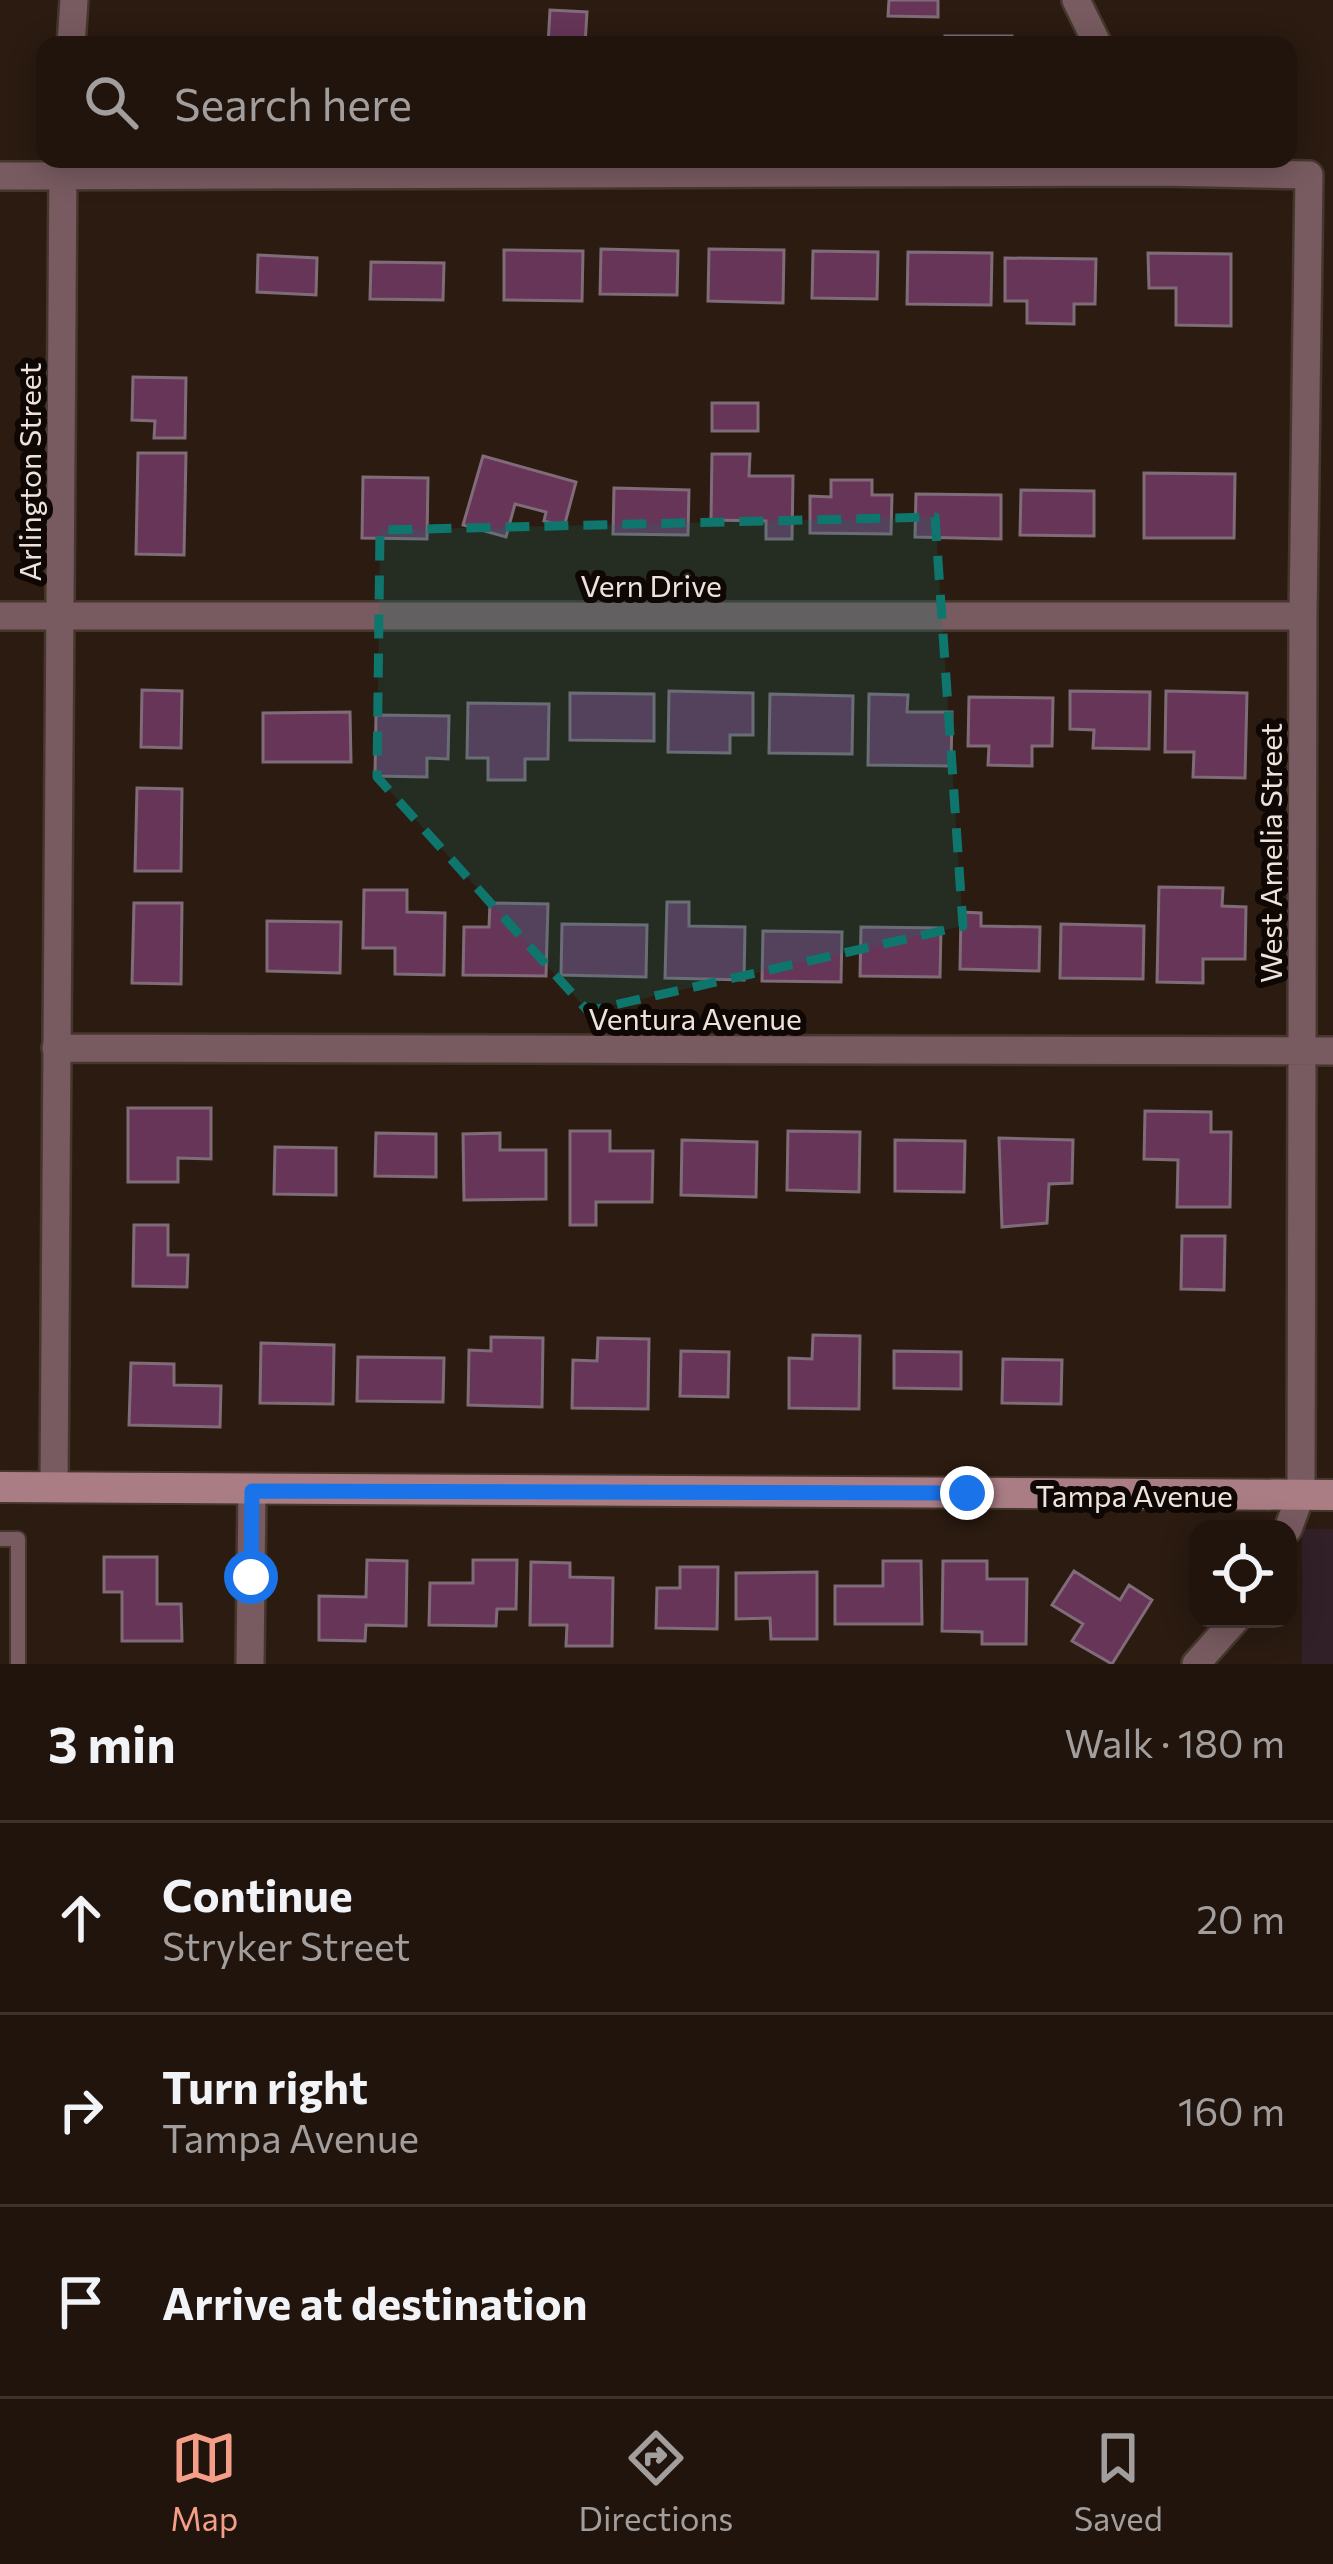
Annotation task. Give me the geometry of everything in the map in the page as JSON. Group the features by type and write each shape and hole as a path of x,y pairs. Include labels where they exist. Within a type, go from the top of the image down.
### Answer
{"street":[{"path":"57,0 58,36"},
{"path":"72,36 74,0"},
{"path":"1076,0 1094,36"},
{"path":"0,176 46,168"},
{"name":"Arlington Street","path":"54,1487 63,168"},
{"name":"West Amelia Street","path":"1203,168 1309,175 1301,1495 1291,1520"},
{"path":"1306,470 1333,480"},
{"name":"Vern Drive","path":"0,616 1303,616"},
{"name":"Ventura Avenue","path":"56,1048 1333,1051"},
{"name":"Tampa Avenue","path":"0,1487 1333,1495"},
{"path":"250,1664 252,1491"},
{"path":"1196,1664 1228,1628"}],"lane":[{"path":"0,1539 18,1539 18,1664"}],"highlighted area":[{"path":"935,517 963,926 588,1011 377,777 380,530"}],"shaded area":[{"path":"1302,1529 1333,1529 1333,1664 1302,1664"}],"building":[{"path":"889,0 938,0 938,17 888,16"},
{"path":"550,10 587,12 586,36 549,36"},
{"path":"601,249 678,251 677,295 600,294"},
{"path":"709,249 784,250 783,303 708,301"},
{"path":"504,250 583,251 582,301 504,300"},
{"path":"813,251 878,252 877,299 812,298"},
{"path":"908,252 992,253 991,305 907,304"},
{"path":"1148,253 1231,254 1231,326 1176,325 1176,288 1149,288"},
{"path":"258,255 317,258 316,295 257,292"},
{"path":"1005,258 1096,259 1095,304 1074,304 1074,324 1027,323 1027,301 1005,301"},
{"path":"371,262 444,263 443,300 370,299"},
{"path":"133,377 186,378 185,438 154,438 155,421 132,420"},
{"path":"712,403 758,403 758,431 712,431"},
{"path":"138,453 186,453 184,555 136,554"},
{"path":"712,454 750,454 749,476 793,476 792,539 766,539 766,521 711,520"},
{"path":"483,456 576,482 564,527 544,521 546,512 515,504 506,537 463,525"},
{"path":"1144,473 1235,474 1234,538 1144,538"},
{"path":"363,477 428,478 427,539 362,538"},
{"path":"831,480 872,480 872,495 892,495 891,534 810,533 810,496 831,497"},
{"path":"614,488 689,490 688,535 613,534"},
{"path":"1021,490 1094,491 1094,536 1020,535"},
{"path":"916,494 1001,495 1001,539 915,537"},
{"path":"142,690 182,691 181,748 141,747"},
{"path":"669,691 753,693 753,735 730,735 730,753 668,752"},
{"path":"1070,691 1150,692 1149,749 1093,748 1094,730 1070,729"},
{"path":"1166,691 1247,693 1245,778 1193,777 1194,752 1165,752"},
{"path":"570,693 654,694 654,741 570,740"},
{"path":"770,694 853,696 852,754 769,753"},
{"path":"869,694 908,695 907,712 952,712 951,766 868,765"},
{"path":"969,697 1053,698 1052,746 1032,746 1032,766 988,765 989,746 968,746"},
{"path":"468,703 549,704 548,759 525,759 525,780 488,780 488,758 467,758"},
{"path":"350,712 351,762 263,762 263,713"},
{"path":"376,715 449,716 448,759 427,758 427,777 375,776"},
{"path":"137,788 182,789 181,871 135,871"},
{"path":"1159,887 1223,888 1222,906 1246,907 1245,959 1203,959 1203,983 1157,982"},
{"path":"364,890 407,890 407,912 445,913 444,975 395,974 395,948 363,948"},
{"path":"667,902 689,902 689,926 745,927 744,980 665,978"},
{"path":"134,903 182,903 181,984 132,983"},
{"path":"490,903 548,904 546,976 463,975 464,927 489,927"},
{"path":"961,912 981,913 981,926 1040,927 1039,971 960,969"},
{"path":"267,921 341,922 340,973 267,971"},
{"path":"562,924 647,925 646,977 561,975"},
{"path":"1061,924 1144,926 1143,979 1060,978"},
{"path":"861,927 941,928 940,977 860,976"},
{"path":"763,931 842,932 841,982 762,981"},
{"path":"128,1108 211,1108 211,1159 178,1158 178,1182 128,1182"},
{"path":"1145,1111 1211,1112 1211,1132 1231,1132 1230,1207 1177,1207 1178,1160 1144,1159"},
{"path":"570,1131 610,1131 610,1151 653,1151 652,1202 596,1202 596,1225 570,1225"},
{"path":"788,1131 860,1132 859,1192 787,1190"},
{"path":"376,1133 436,1134 436,1177 375,1176"},
{"path":"500,1133 500,1150 546,1150 546,1199 464,1200 463,1134"},
{"path":"999,1138 1073,1140 1072,1183 1049,1184 1047,1223 1002,1227"},
{"path":"682,1140 757,1142 756,1197 681,1195"},
{"path":"895,1140 965,1141 964,1192 895,1191"},
{"path":"275,1147 336,1148 336,1195 274,1194"},
{"path":"134,1225 168,1225 168,1255 188,1255 187,1287 133,1286"},
{"path":"1182,1236 1225,1236 1224,1290 1181,1289"},
{"path":"813,1335 860,1336 859,1409 789,1408 789,1358 812,1359"},
{"path":"491,1337 543,1338 542,1407 468,1405 469,1350 491,1351"},
{"path":"598,1338 649,1339 648,1409 572,1408 573,1360 597,1361"},
{"path":"261,1343 334,1345 333,1404 260,1403"},
{"path":"681,1351 729,1352 728,1397 680,1396"},
{"path":"894,1351 961,1352 961,1389 894,1388"},
{"path":"358,1357 444,1358 443,1402 357,1401"},
{"path":"1003,1359 1062,1360 1061,1404 1002,1403"},
{"path":"131,1363 174,1364 174,1385 221,1386 220,1427 129,1425"},
{"path":"104,1557 157,1557 157,1604 181,1604 182,1641 122,1641 122,1592 104,1592"},
{"path":"367,1560 407,1561 406,1626 366,1625 365,1641 319,1640 319,1596 366,1597"},
{"path":"473,1560 517,1560 516,1609 497,1609 496,1626 429,1625 430,1583 473,1583"},
{"path":"883,1561 921,1561 922,1624 835,1624 835,1586 883,1586"},
{"path":"943,1561 987,1561 987,1579 1027,1579 1026,1644 982,1644 982,1632 942,1631"},
{"path":"531,1562 570,1563 570,1577 613,1578 612,1646 566,1646 567,1625 530,1625"},
{"path":"680,1567 718,1567 717,1629 656,1628 657,1588 680,1588"},
{"path":"1074,1571 1120,1600 1129,1585 1152,1600 1112,1664 1072,1641 1083,1624 1052,1605"},
{"path":"817,1572 817,1639 771,1639 770,1618 736,1619 736,1573"}],"route":[{"path":"251,1577 252,1491 967,1493"}]}
